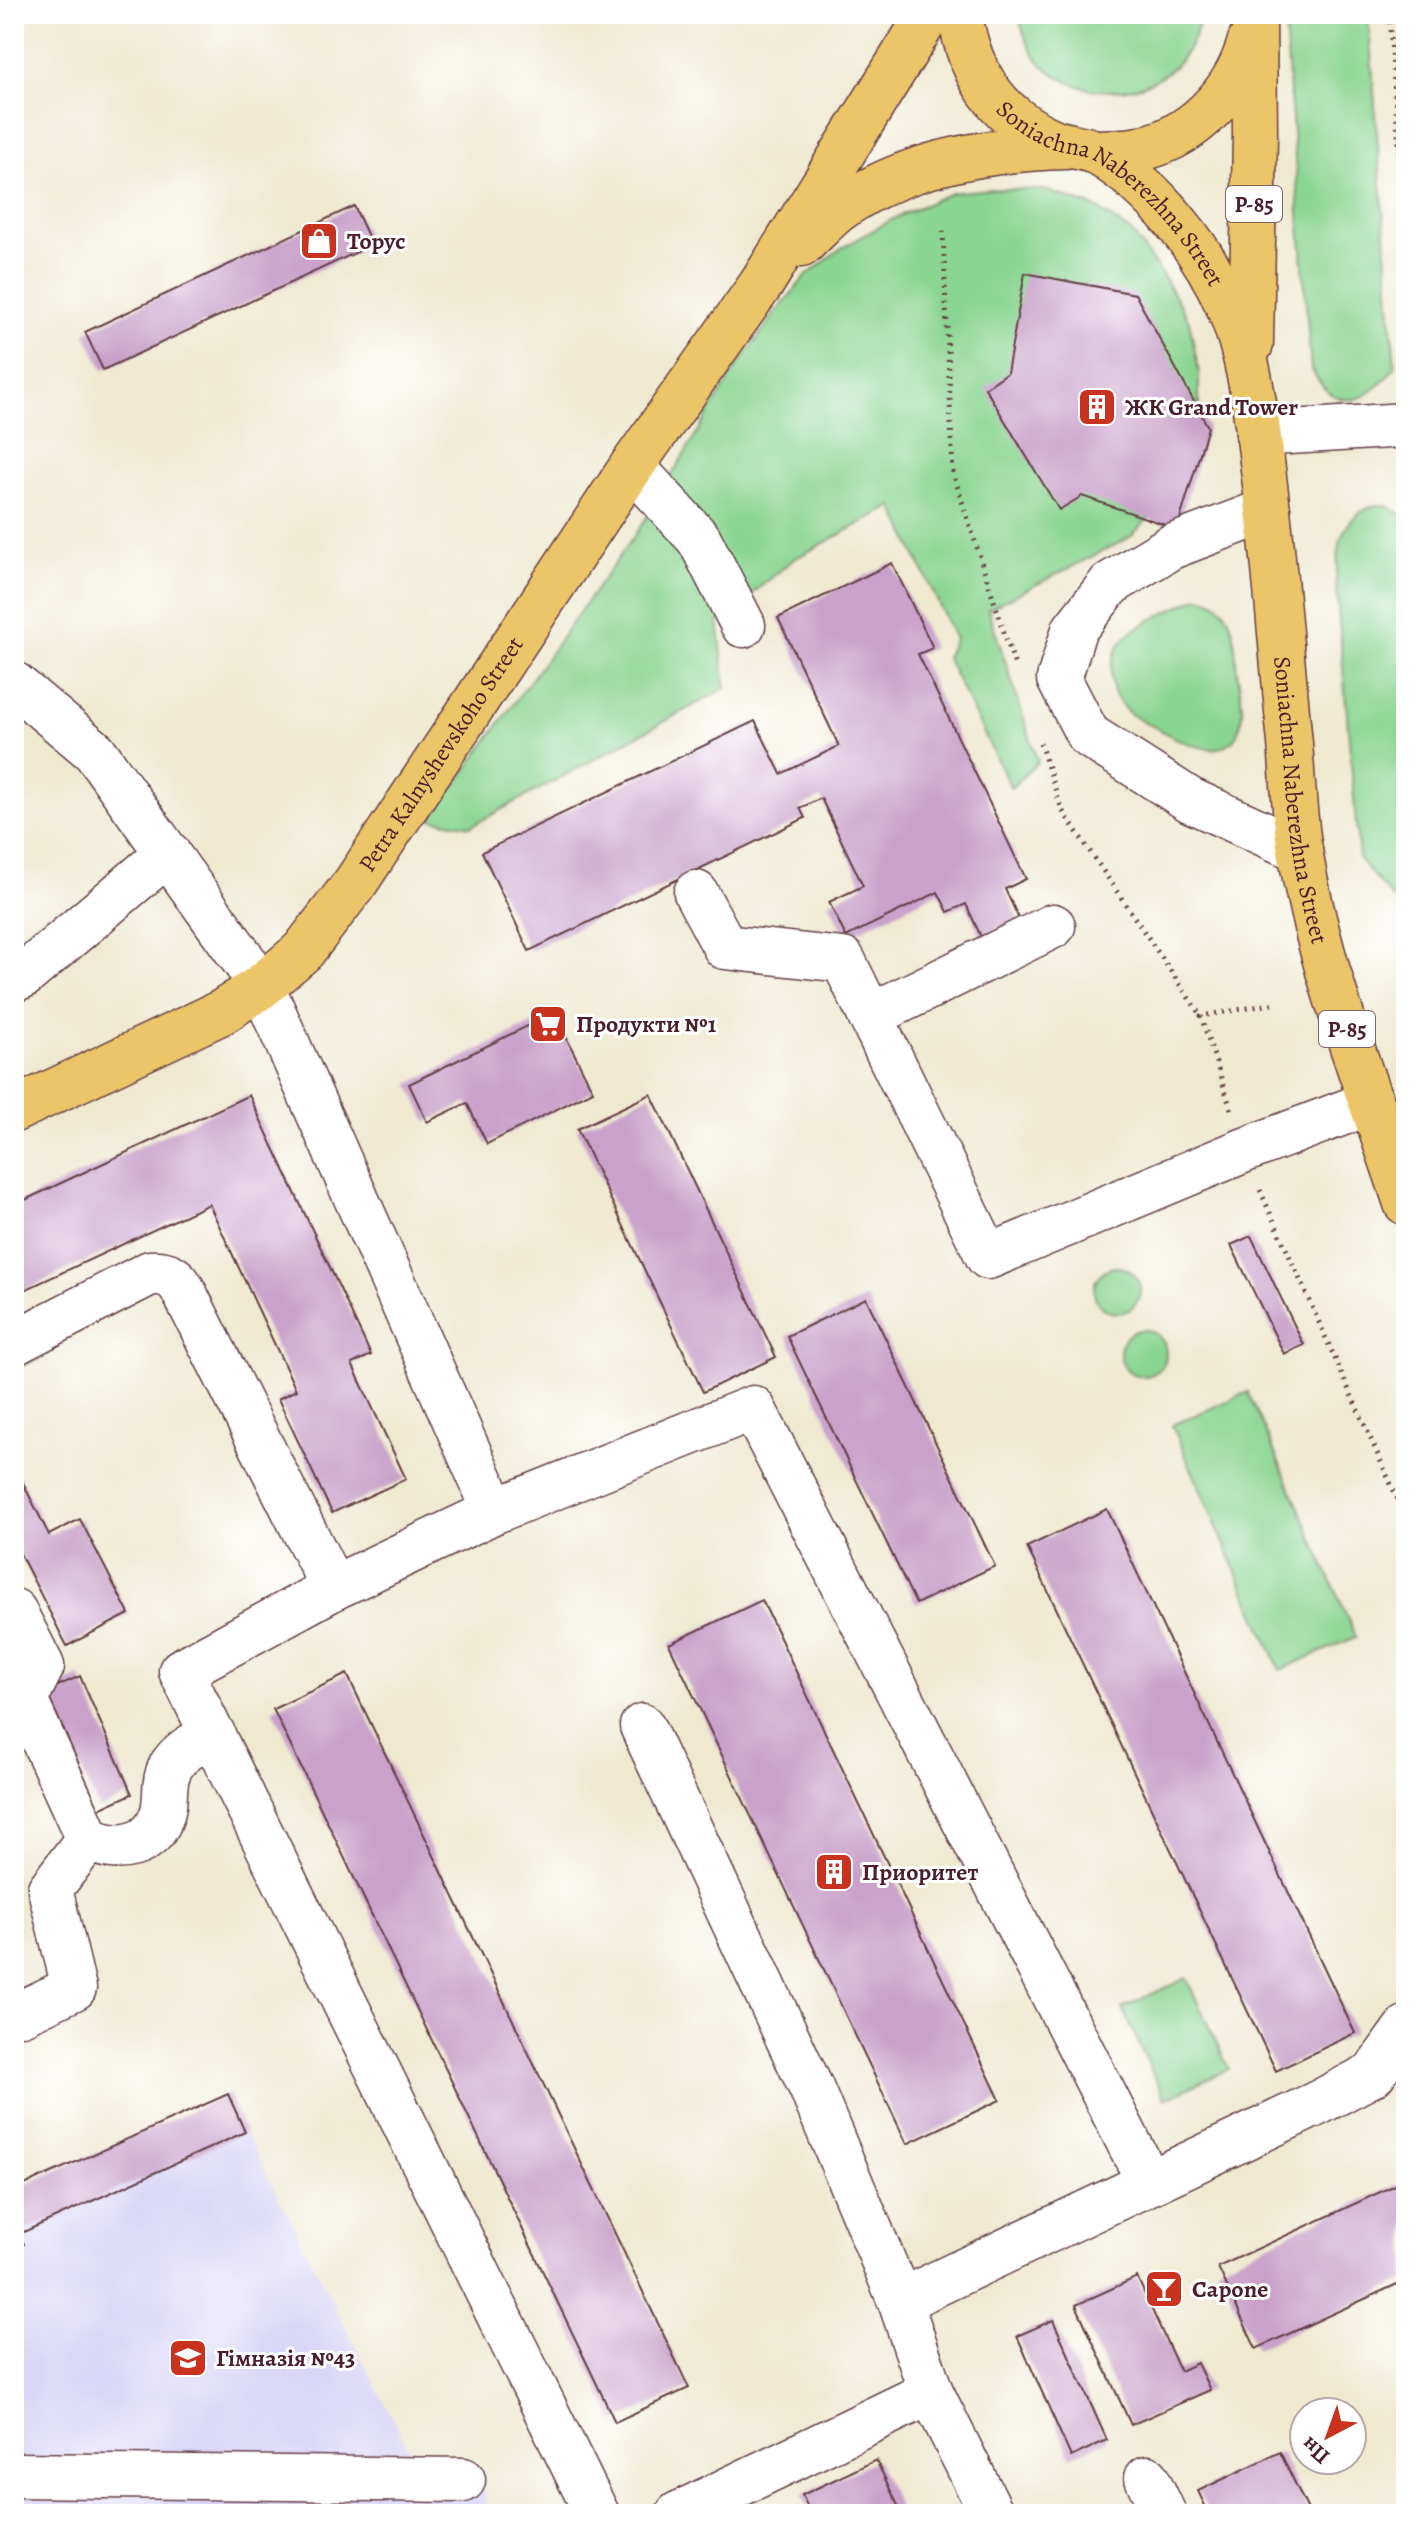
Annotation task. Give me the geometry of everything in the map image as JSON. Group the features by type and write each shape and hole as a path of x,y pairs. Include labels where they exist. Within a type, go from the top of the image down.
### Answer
{"main road":[{"path":"762,283 929,14"},
{"name":"Soniachna Naberezhna Street","path":"960,14 964,42 975,70 992,96 1013,118 1039,135 1082,149 1160,205 1181,227 1202,256 1229,307 1251,382"},
{"path":"762,283 839,210 882,186 921,170 983,152 1135,150 1171,138 1202,119 1226,92 1245,61 1254,20"},
{"name":"Soniachna Naberezhna Street","path":"1254,20 1251,382 1268,510 1300,850 1331,983 1406,1203"},
{"name":"Petra Kalnyshevskoho Street","path":"14,1110 222,1012 262,986 303,951 356,882 632,466 762,283"}],"lane":[{"path":"1258,434 1406,425"},
{"path":"632,466 699,539 743,625"},
{"path":"1268,510 1171,547 1110,584 1074,630 1059,679 1088,735 1190,800 1300,850"},
{"path":"14,684 95,752 262,986 495,1511"},
{"path":"14,980 23,976 168,853"},
{"path":"696,893 725,947 843,960 988,1257 1245,1150 1372,1102"},
{"path":"870,1016 1053,926"},
{"path":"14,1343 150,1273 166,1273 173,1277 183,1290 333,1588"},
{"path":"597,2514 181,1671 333,1588 495,1511 753,1408 1149,2182"},
{"path":"14,1611 42,1666 25,1700 88,1839 102,1846 118,1848 147,1838 157,1826 163,1811 166,1779 173,1763 184,1751 213,1734"},
{"path":"642,1726 812,2090 900,2301 931,2392 992,2514"},
{"path":"14,2010 21,2013 74,1988 50,1889 88,1839"},
{"path":"900,2301 939,2285 1373,2074 1406,2028"},
{"path":"678,2514 931,2392"},
{"path":"14,2475 463,2480"}],"path":[{"path":"1389,14 1406,242"},
{"path":"1272,1004 1201,1016 1245,1150 1406,1518"}],"shaded area":[{"name":"Гімназія №43","path":"245,2132 418,2467 484,2471 486,2514 14,2514 14,2249 24,2244 19,2234"}],"green space":[{"path":"1018,14 1201,14 1188,49 1167,73 1132,88 1113,91 1075,85 1042,64 1030,47"},
{"path":"1284,14 1368,14 1395,367 1374,390 1356,399 1337,397 1327,391 1311,370"},
{"path":"991,189 1045,190 1097,208 1132,233 1163,276 1189,321 1199,373 1199,428 1171,496 1129,538 988,609 1038,762 1011,788 946,657 955,639 893,506 794,559 718,622 726,688 471,826 431,819 642,525 735,370 806,276 840,249 897,217 951,193"},
{"path":"1377,505 1389,507 1406,517 1406,897 1393,899 1359,859 1336,583 1340,546 1347,526 1364,510"},
{"path":"1199,597 1219,605 1231,623 1234,636 1242,713 1231,742 1222,747 1210,748 1183,742 1134,716 1119,702 1111,681 1113,658 1124,639 1148,621"},
{"path":"1117,1267 1133,1274 1140,1290 1133,1306 1117,1313 1101,1306 1094,1290 1101,1274"},
{"path":"1143,1330 1159,1337 1166,1353 1159,1369 1143,1376 1127,1369 1120,1353 1127,1337"},
{"path":"1248,1392 1356,1637 1280,1670 1172,1425"},
{"path":"1186,1978 1229,2069 1165,2099 1122,2008"}],"building":[{"path":"354,206 372,245 103,370 85,332"},
{"name":"ЖК Grand Tower","path":"1025,273 1135,294 1208,427 1177,529 1082,496 1059,510 985,388 1007,373"},
{"path":"892,563 933,648 918,654 1026,879 1005,889 1019,919 981,937 966,904 948,912 938,892 846,937 829,902 863,886 821,798 800,808 805,818 529,951 482,852 755,721 781,774 839,746 778,618"},
{"path":"554,1013 593,1091 487,1144 467,1103 427,1122 409,1084"},
{"path":"651,1094 776,1357 703,1392 577,1129"},
{"path":"249,1095 371,1355 352,1364 406,1479 332,1513 278,1399 296,1390 209,1204 14,1295 14,1205"},
{"path":"1251,1236 1304,1345 1284,1354 1231,1245"},
{"path":"866,1298 995,1566 916,1604 787,1336"},
{"path":"14,1465 49,1535 80,1519 129,1614 67,1646 19,1552 14,1555"},
{"path":"1107,1509 1355,2033 1276,2071 1027,1547"},
{"name":"Приоритет","path":"762,1600 1000,2100 907,2144 669,1644"},
{"path":"347,1674 689,2388 615,2422 273,1709"},
{"path":"80,1676 132,1794 99,1809 46,1691"},
{"path":"228,2094 245,2132 19,2234 24,2244 14,2249 14,2174 20,2187"},
{"path":"1406,2180 1406,2280 1256,2349 1218,2267"},
{"path":"1137,2277 1180,2371 1197,2363 1210,2390 1131,2425 1076,2305"},
{"path":"1053,2320 1107,2440 1071,2457 1017,2336"},
{"path":"1280,2452 1288,2476 1292,2476 1310,2514 1209,2514 1198,2491"},
{"path":"876,2460 902,2514 811,2514 802,2495"}],"place":[{"name":"Торус","path":"319,241"},
{"name":"ЖК Grand Tower","path":"1097,407"},
{"name":"Продукти №1","path":"548,1024"},
{"name":"Приоритет","path":"834,1872"},
{"name":"Capone","path":"1164,2289"},
{"name":"Гімназія №43","path":"188,2358"}]}
